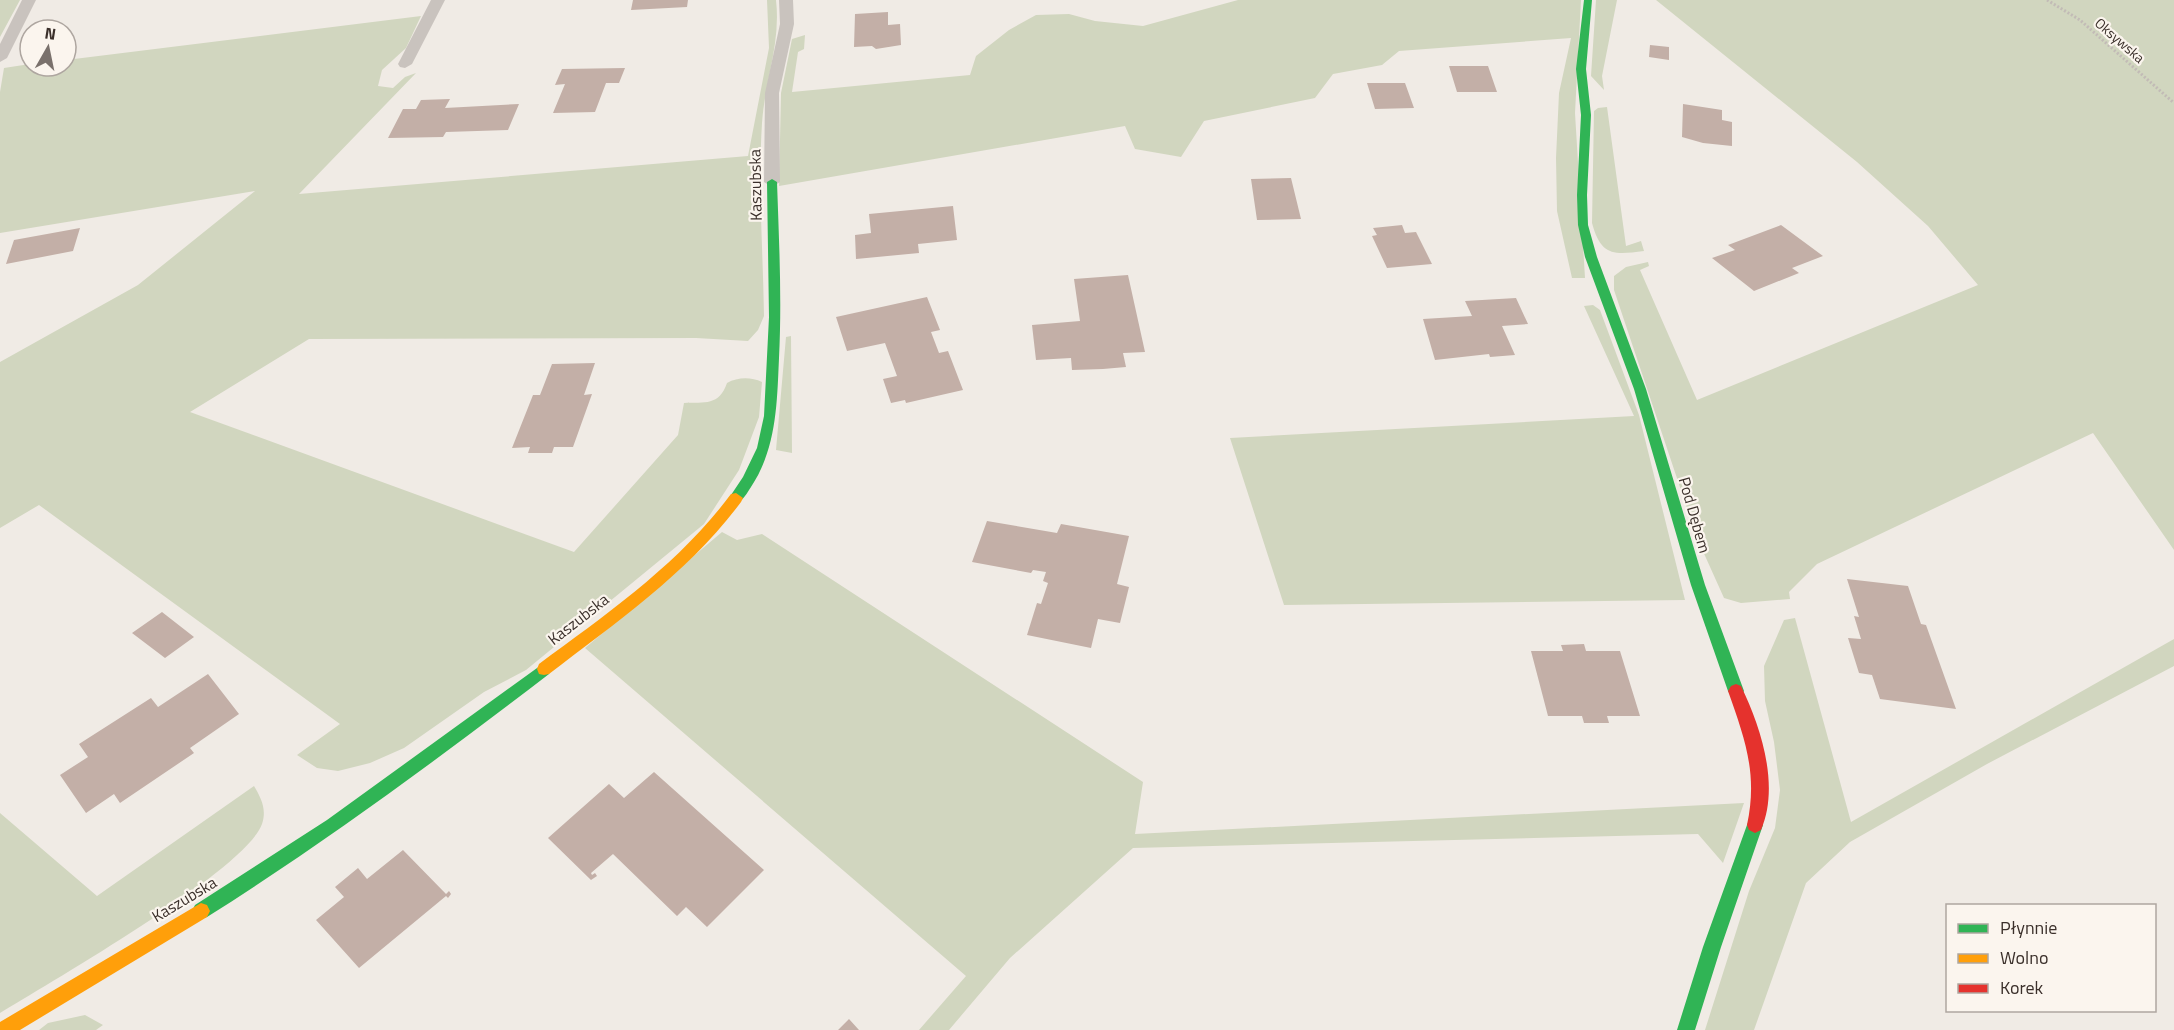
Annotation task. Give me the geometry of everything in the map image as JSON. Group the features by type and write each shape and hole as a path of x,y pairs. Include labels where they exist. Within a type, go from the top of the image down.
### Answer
{"street":[{"name":"Pod Dębem","path":"1588,0 1581,69 1586,115 1582,195 1583,225 1591,257 1637,379 1698,585 1759,757 1762,785 1760,807 1754,829 1712,946 1686,1030"},
{"name":"Kaszubska","path":"3,1030 253,878 354,810 492,709 615,613 681,559 714,528 738,496 763,448 771,409 776,313 772,183"}],"lane":[{"path":"0,58 29,0"},
{"path":"405,64 438,0"},
{"name":"Kaszubska","path":"772,183 772,93 787,24 786,0"}],"path":[{"name":"Oksywska","path":"2047,0 2080,20 2174,103"}],"green space":[{"path":"0,0 20,0 0,37"},
{"path":"767,0 776,0 775,46 764,107 761,147 764,316 758,330 748,341 696,338 309,339 190,412 574,552 678,435 684,403 715,399 720,396 727,383 736,380 749,379 762,382 759,417 739,470 704,524 526,670 484,692 404,748 370,763 338,771 317,768 297,755 340,724 39,505 0,528 0,362 138,285 255,191 0,233 0,92 4,68 18,66 18,78 78,78 78,59 421,16 406,48 382,70 378,86 393,88 405,77 416,73 299,194 748,156 769,48"},
{"path":"1238,0 1581,0 1575,113 1585,278 1572,278 1557,211 1556,158 1559,93 1571,38 1399,51 1382,65 1333,74 1315,98 1204,121 1181,157 1135,149 1125,126 779,186 781,93 792,39 805,35 804,49 798,52 792,92 970,75 976,56 1009,30 1036,15 1069,14 1095,21 1143,26"},
{"path":"1596,0 1617,0 1602,76 1604,90 1591,76"},
{"path":"1656,0 2174,0 2174,550 2093,433 1817,564 1789,592 1790,599 1741,603 1724,598 1697,538 1614,290 1614,276 1626,267 1648,262 1649,266 1640,270 1697,400 1978,285 1928,226 1857,162"},
{"path":"1607,107 1626,246 1641,241 1644,251 1616,253 1610,251 1600,242 1592,223 1594,111"},
{"path":"1593,305 1600,310 1639,415 1685,600 1284,605 1230,438 1634,416 1584,306"},
{"path":"791,336 792,453 776,450 786,337"},
{"path":"722,532 737,540 762,534 1143,782 1135,834 1744,803 1723,863 1698,834 1133,848 1010,958 949,1030 919,1030 966,976 585,648"},
{"path":"1795,618 1851,822 2174,639 2174,666 1987,764 1850,842 1806,883 1754,1030 1705,1030 1749,891 1775,828 1780,790 1774,742 1765,701 1764,666 1784,620"},
{"path":"254,786 264,809 262,824 248,844 221,869 143,924 0,1013 0,813 97,896"},
{"path":"85,1015 103,1025 96,1030 39,1030 48,1023"}],"building":[{"path":"633,0 688,0 687,7 631,10"},
{"path":"888,12 888,25 900,24 901,45 876,49 872,46 854,47 855,14"},
{"path":"1650,45 1669,47 1669,60 1649,57"},
{"path":"1449,66 1488,66 1497,92 1457,92"},
{"path":"625,68 619,83 606,83 595,112 553,113 565,84 555,85 562,69"},
{"path":"1367,83 1405,83 1414,108 1375,109"},
{"path":"450,99 445,108 519,104 508,130 446,132 443,137 388,138 403,109 416,109 421,100"},
{"path":"1683,104 1722,110 1722,120 1732,122 1732,146 1703,143 1682,137"},
{"path":"1291,178 1301,219 1257,220 1251,179"},
{"path":"953,206 957,240 918,244 919,253 856,259 855,235 871,233 869,214"},
{"path":"1402,225 1405,233 1416,232 1432,264 1387,268 1372,236 1377,235 1373,228"},
{"path":"1781,225 1823,256 1792,268 1799,273 1754,291 1712,258 1735,250 1728,245"},
{"path":"80,228 73,251 6,264 14,240"},
{"path":"1128,275 1145,352 1123,353 1126,367 1103,369 1072,370 1071,358 1036,360 1032,325 1080,321 1074,279"},
{"path":"927,297 940,330 931,332 939,353 948,351 963,390 906,403 905,400 891,403 883,379 897,376 885,343 847,351 836,317"},
{"path":"1516,298 1528,324 1502,326 1515,355 1490,357 1489,354 1435,360 1423,319 1472,316 1465,301"},
{"path":"595,363 584,395 592,394 573,447 554,447 552,453 528,453 530,447 512,448 533,395 540,395 552,364"},
{"path":"987,521 1057,533 1061,524 1129,536 1117,584 1129,587 1120,623 1098,619 1091,648 1027,635 1037,603 1041,604 1048,583 1043,581 1046,572 1033,570 1031,573 972,562"},
{"path":"1847,579 1908,586 1921,624 1926,625 1956,709 1880,699 1872,675 1859,673 1848,638 1861,639 1854,616 1859,617"},
{"path":"162,612 194,637 165,658 132,633"},
{"path":"1584,644 1586,651 1620,651 1640,716 1607,716 1609,723 1584,723 1582,716 1548,716 1531,651 1563,651 1561,645"},
{"path":"208,674 239,714 190,748 194,753 120,803 114,794 86,813 60,775 88,757 79,744 151,698 158,707"},
{"path":"654,772 764,870 707,927 686,907 677,916 613,854 591,873 597,876 591,880 548,838 609,784 624,798"},
{"path":"403,850 446,894 449,891 451,894 359,968 316,920 344,897 335,887 358,868 367,879"},
{"path":"849,1019 859,1030 838,1030"}],"traffic: fast":[{"path":"1588,0 1581,69 1586,115 1582,195 1583,225 1591,257 1640,389 1698,585 1736,691"},
{"path":"736,498 749,479 763,448 770,416 775,317 772,182"},
{"path":"201,911 376,795 544,669"},
{"path":"1686,1030 1712,947 1755,825"}],"traffic: slow":[{"path":"544,669 647,591 672,569 696,547 736,498"},
{"path":"3,1030 201,911"}],"traffic: jam":[{"path":"1736,691 1753,741 1760,772 1759,806 1755,825"}]}
